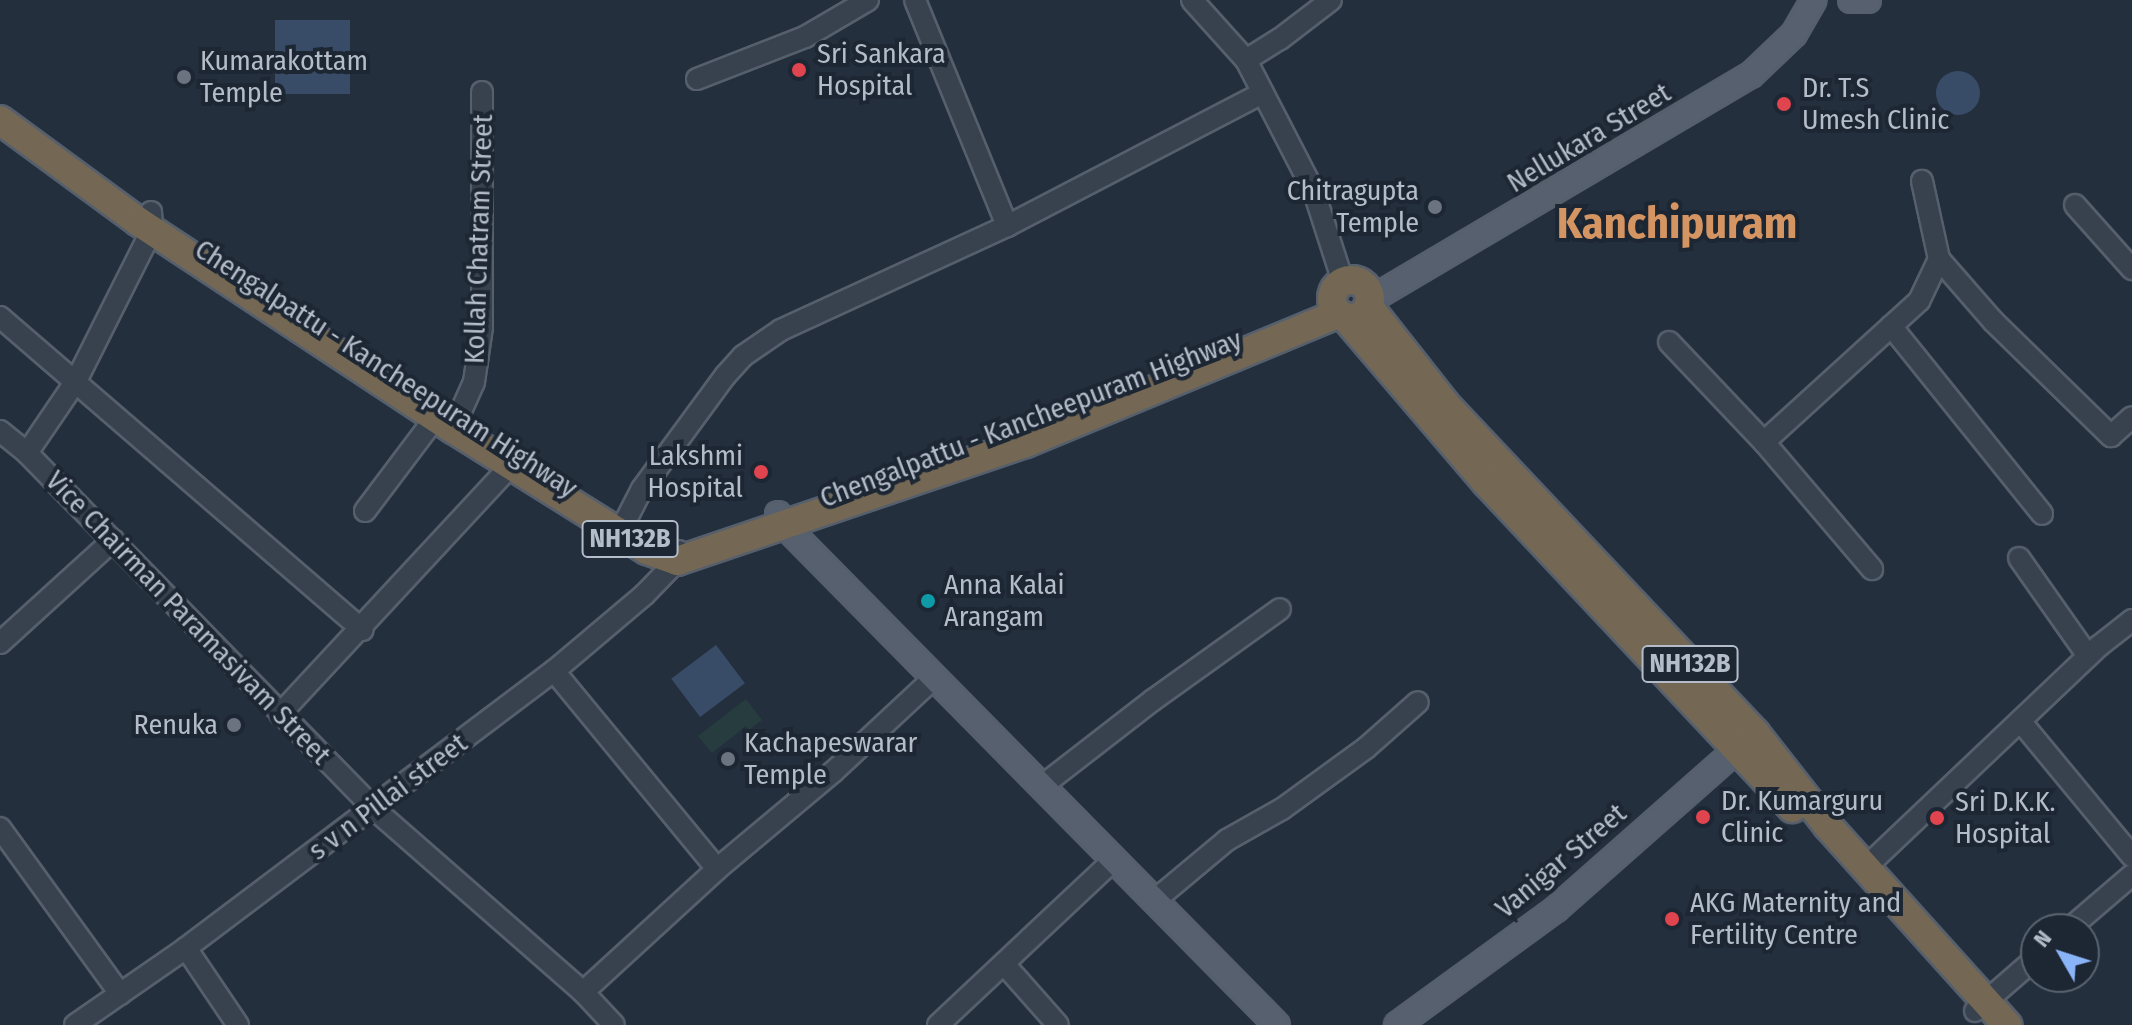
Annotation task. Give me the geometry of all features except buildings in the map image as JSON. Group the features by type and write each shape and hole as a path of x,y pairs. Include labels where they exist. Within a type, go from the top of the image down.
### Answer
{"highway":[{"name":"NH132B","path":"0,107 152,221"},
{"name":"NH132B","path":"0,120 447,418 511,465 647,550 679,554 781,519"},
{"name":"Chengalpattu - Kancheepuram Highway","path":"781,519 1352,301"},
{"path":"1352,301 1487,483 1747,740 1828,826 1866,867 1983,1013"},
{"name":"Chengalpattu - Kancheepuram Highway","path":"447,418 679,554"},
{"path":"1747,740 1983,1013 2007,1025"}],"main road":[{"name":"Nellukara Street","path":"1352,301 1746,66 1792,20 1802,0"},
{"name":"Nellukara Street","path":"1352,301 1751,75 1794,34 1814,0"},
{"path":"1851,0 1868,0"},
{"path":"781,519 1277,1025"},
{"name":"Vanigar Street","path":"1397,1025 1556,909 1747,740"}],"street":[{"path":"697,79 805,37 868,0"},
{"path":"915,0 1007,226"},
{"path":"1192,0 1246,60 1314,192 1352,301"},
{"path":"1246,60 1280,39 1331,0"},
{"name":"Kollah Chatram Street","path":"365,511 447,418 474,382 482,327 482,92"},
{"path":"624,524 642,489 681,432 743,356 781,330 1007,226 1263,93"},
{"path":"1922,181 1939,259 1993,321 2111,436 2132,417"},
{"path":"2075,205 2132,269"},
{"path":"27,453 76,381 152,221"},
{"path":"1764,442 1919,301 1939,259"},
{"path":"0,317 362,630"},
{"path":"1891,326 2042,514"},
{"path":"1669,342 1764,442 1872,569"},
{"name":"Vice Chairman Paramasivam Street","path":"0,431 27,453 373,808 583,992 614,1025"},
{"path":"280,714 362,630 511,465"},
{"path":"0,643 113,540"},
{"path":"644,595 652,577 647,550"},
{"name":"s v n Pillai street","path":"75,1025 103,1018 120,994 186,948 554,671 644,595 679,554"},
{"path":"2019,558 2088,656"},
{"path":"1042,786 1153,700 1280,609"},
{"path":"1866,867 2088,656 2132,620"},
{"path":"554,671 717,869"},
{"path":"583,992 717,869 833,772 935,677"},
{"path":"1154,901 1227,840 1282,809 1355,756 1418,702"},
{"path":"2021,722 2132,856"},
{"path":"0,828 120,994"},
{"path":"938,1025 1114,860"},
{"path":"2088,913 2132,875"},
{"path":"186,948 238,1025"},
{"path":"1004,964 1058,1025"},
{"path":"1983,1013 2020,975"}],"green space":[{"path":"746,699 762,720 749,730 746,726 712,753 698,736"}],"water":[{"path":"275,20 350,20 350,94 275,94"},
{"path":"1958,71 1974,77 1980,93 1974,109 1958,115 1942,109 1936,93 1942,77"},
{"path":"716,645 745,683 700,717 671,679"}],"place":[{"name":"Sri Sankara Hospital","path":"799,70"},
{"name":"Kumarakottam Temple","path":"184,77"},
{"name":"Dr. T.S Umesh Clinic","path":"1784,104"},
{"name":"Chitragupta Temple","path":"1435,207"},
{"name":"Lakshmi Hospital","path":"761,472"},
{"name":"Anna Kalai Arangam","path":"928,601"},
{"name":"Renuka","path":"234,725"},
{"name":"Kachapeswarar Temple","path":"728,759"},
{"name":"Dr. Kumarguru Clinic","path":"1703,817"},
{"name":"Sri D.K.K. Hospital","path":"1937,818"},
{"name":"AKG Maternity and Fertility Centre","path":"1672,919"}],"district":[{"name":"Kanchipuram","path":"1677,224"}]}
